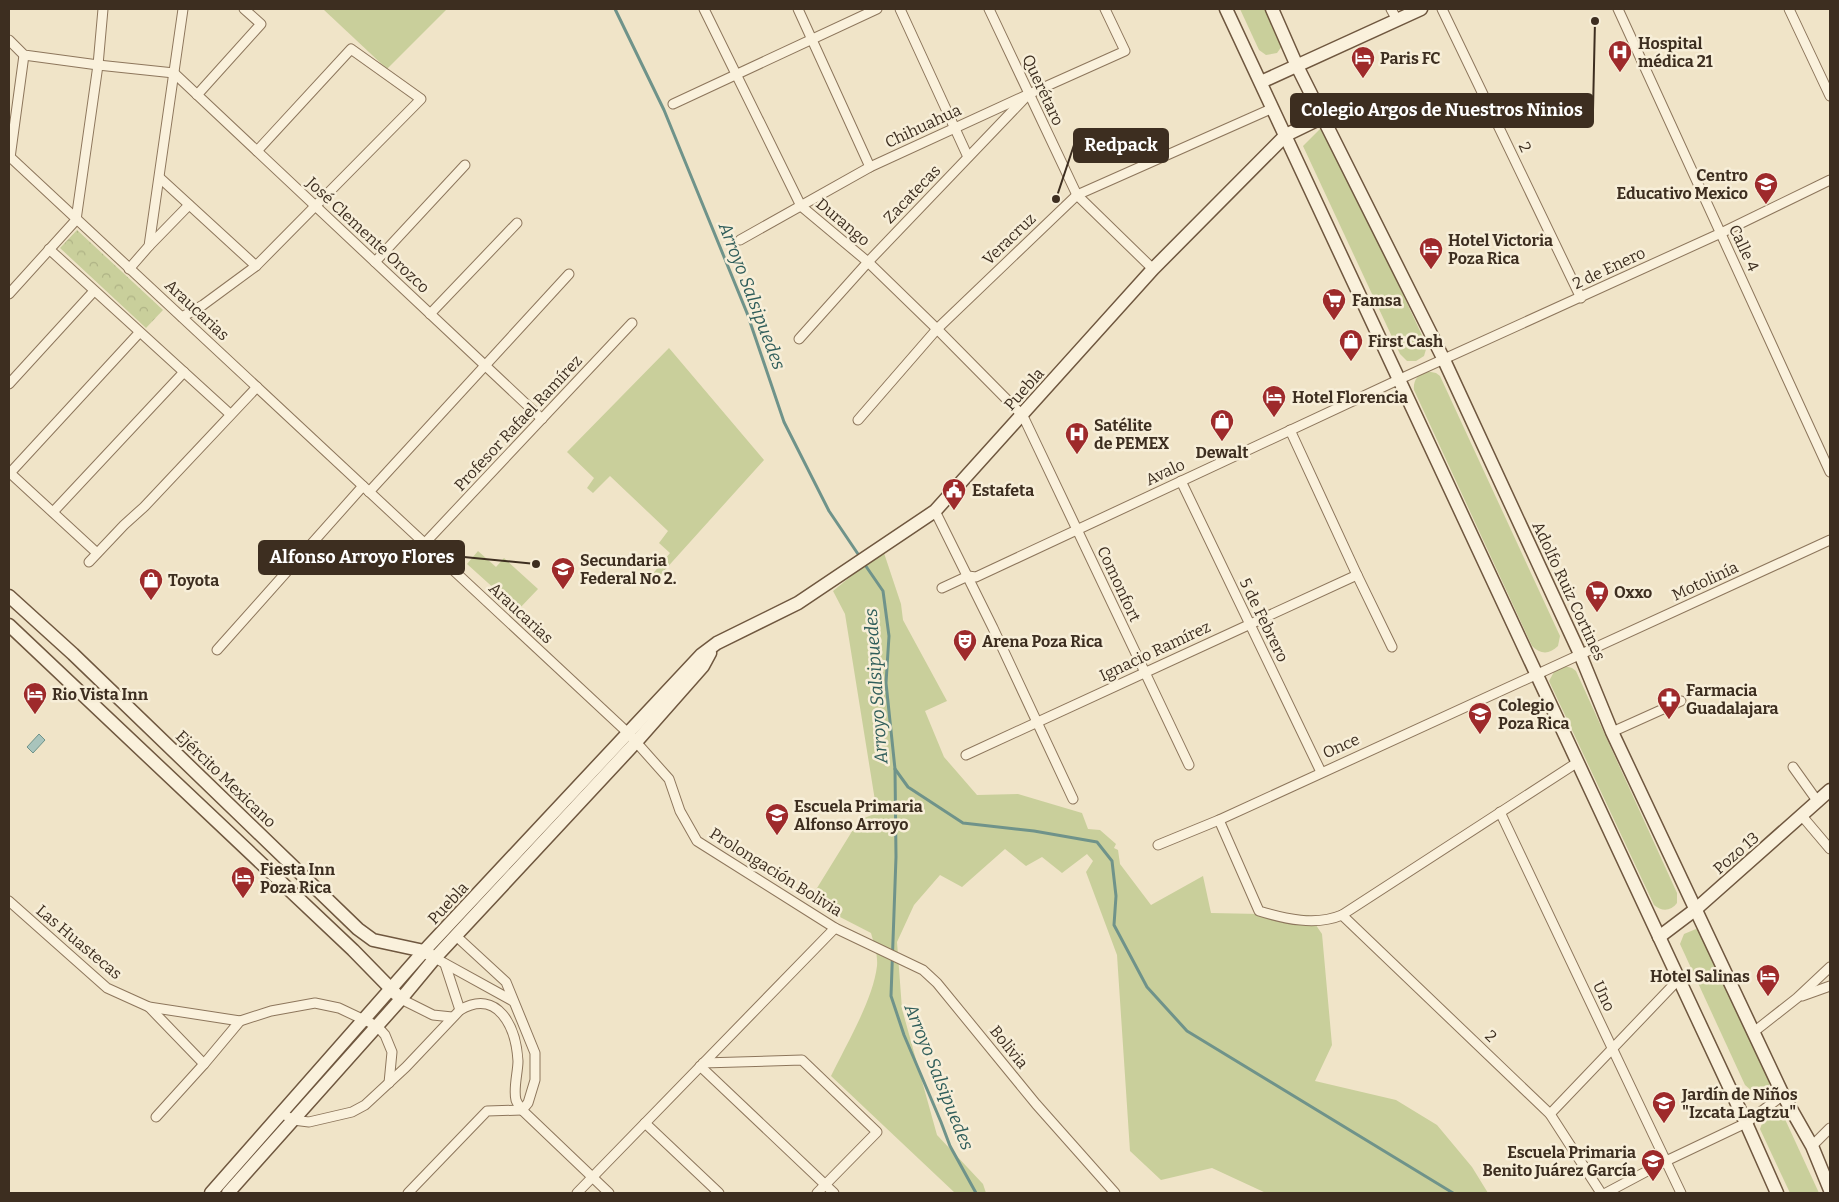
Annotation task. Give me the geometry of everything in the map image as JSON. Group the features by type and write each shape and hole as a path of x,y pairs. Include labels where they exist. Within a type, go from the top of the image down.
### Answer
{"main road":[{"path":"1226,9 1777,1193"},
{"name":"Adolfo Ruiz Cortines","path":"1272,9 1297,66 1444,360 1580,654 1612,732 1755,1031 1783,1095 1812,1146 1830,1190"},
{"path":"1261,82 1297,66 1394,14 1421,9"},
{"name":"Puebla","path":"228,1193 364,1020 391,989 435,958 632,737 701,656 717,643 798,603 935,511 1153,269 1286,135 1323,117"},
{"name":"Ejército Mexicano","path":"9,596 73,654 358,929 373,940 435,958"},
{"path":"9,625 353,950 401,999"},
{"name":"Puebla","path":"211,1193 377,1026 632,737"},
{"path":"160,768 175,753"},
{"name":"Pozo 13","path":"1659,937 1696,909 1830,790"},
{"path":"353,950 373,940"}],"street":[{"path":"9,294 76,220 98,65 103,9"},
{"path":"149,246 183,9"},
{"path":"197,95 262,24 244,9"},
{"name":"Durango","path":"704,9 801,206 868,262 1022,416"},
{"path":"798,9 870,167"},
{"path":"673,104 877,9"},
{"path":"900,9 968,157"},
{"name":"Querétaro","path":"988,9 1077,195 1153,269"},
{"name":"Chihuahua","path":"740,240 870,167 1125,51 1104,9"},
{"name":"2","path":"1442,9 1581,298"},
{"name":"Calle 4","path":"1618,9 1830,472"},
{"path":"1789,9 1830,96"},
{"path":"9,40 24,55 174,73"},
{"path":"182,317 203,305 256,266 314,205 421,100 351,49 257,151"},
{"path":"9,157 24,55"},
{"name":"José Clemente Orozco","path":"174,73 542,419"},
{"name":"Zacatecas","path":"800,338 868,262 1028,94"},
{"name":"Veracruz","path":"858,420 937,329 1077,195 1273,108"},
{"name":"Araucarias","path":"9,157 632,737"},
{"path":"375,262 465,165"},
{"path":"160,178 256,266"},
{"name":"2 de Enero","path":"1400,380 1721,233 1830,180"},
{"path":"129,269 189,204"},
{"path":"430,314 518,223"},
{"path":"50,249 94,291 132,323 139,333 230,414"},
{"path":"217,650 569,274"},
{"path":"9,384 94,291"},
{"name":"Profesor Rafael Ramírez","path":"426,544 632,323"},
{"path":"97,553 9,472 139,333"},
{"path":"53,512 184,372"},
{"name":"Avalo","path":"942,588 968,576 976,577 1400,380"},
{"path":"89,562 144,507 257,387"},
{"name":"Comonfort","path":"1022,416 1189,765"},
{"path":"1290,430 1392,647"},
{"name":"5 de Febrero","path":"1180,481 1321,772"},
{"path":"935,511 968,576 1073,799"},
{"name":"Motolinía","path":"1537,674 1830,540"},
{"name":"Ignacio Ramírez","path":"966,755 1357,575"},
{"name":"Once","path":"1158,845 1220,820 1537,674"},
{"path":"1612,732 1681,701"},
{"name":"Prolongación Bolivia","path":"632,737 669,779 680,812 697,840 835,928 864,942"},
{"path":"1220,820 1259,911 1286,919 1329,920 1342,915 1578,762"},
{"path":"1794,766 1818,802"},
{"name":"Uno","path":"1500,812 1681,1193"},
{"path":"1802,816 1830,850"},
{"name":"Las Huastecas","path":"9,901 107,988 149,1007 240,1021 271,1011 315,1003 339,1008 377,1026"},
{"name":"2","path":"1342,915 1550,1114 1601,1193"},
{"path":"577,1193 835,928"},
{"path":"408,1193 487,1110 522,1110 528,1103 535,1080 535,1053 506,982 456,935"},
{"name":"Bolivia","path":"864,942 923,970 937,983 1036,1104 1114,1193"},
{"path":"435,958 513,1001"},
{"path":"435,958 460,1010"},
{"path":"1755,1031 1797,998 1830,967"},
{"path":"1550,1114 1679,979"},
{"path":"1797,998 1830,986"},
{"path":"401,999 428,1013 452,1017"},
{"path":"288,1116 309,1122 352,1112 365,1106 406,1067 452,1017 470,1004 482,1002 493,1006 502,1013 508,1023 516,1045 518,1062 516,1099 522,1110 609,1193"},
{"path":"149,1007 204,1064"},
{"path":"156,1118 240,1021"},
{"path":"377,1026 385,1035 392,1052 389,1082"},
{"path":"702,1064 802,1060 877,1132 817,1193"},
{"path":"702,1064 834,1193"},
{"path":"1606,1193 1666,1161 1746,1123 1783,1095"},
{"path":"645,1123 719,1193"},
{"path":"1812,1146 1830,1128"}],"green space":[{"path":"323,9 447,9 387,69"},
{"path":"1240,9 1268,9 1282,46 1277,53 1266,55 1259,50"},
{"path":"1324,125 1427,346 1424,356 1416,361 1407,361 1400,354 1303,146"},
{"path":"77,230 163,310 146,328 60,248"},
{"path":"669,348 764,460 654,582 650,578 651,576 670,553 659,543 668,531 610,476 593,493 587,488 594,478 567,452"},
{"path":"1426,371 1440,376 1560,636 1558,646 1551,651 1541,652 1532,646 1414,390 1416,379"},
{"path":"883,550 901,604 903,620 947,701 925,711 944,757 977,795 1018,794 1082,813 1088,829 1100,830 1116,844 1114,848 1118,850 1120,864 1151,905 1203,876 1211,913 1309,915 1322,934 1332,1045 1315,1081 1396,1100 1437,1125 1472,1167 1488,1193 1266,1193 1212,1168 1161,1180 1130,1151 1117,955 1086,872 1093,861 1087,854 1062,873 1042,857 1026,866 1005,849 962,887 940,875 914,905 897,942 902,1009 937,1135 983,1184 986,1193 955,1193 831,1076 865,1008 877,966 876,950 871,933 809,901 859,820 877,813 845,614 833,591"},
{"path":"478,551 496,567 504,558 538,589 518,610 467,564"},
{"path":"1564,666 1576,671 1677,893 1677,903 1669,909 1663,910 1654,905 1549,681 1555,670"},
{"path":"1696,929 1700,931 1770,1082 1769,1086 1761,1092 1752,1091 1745,1085 1680,944 1684,934"},
{"path":"1776,1114 1784,1117 1819,1193 1790,1193 1760,1129 1764,1118"}],"water":[{"path":"39,734 45,740 33,753 27,747"}],"waterway":[{"name":"Arroyo Salsipuedes","path":"615,9 664,110 747,313 784,422 829,511 860,557"},
{"name":"Arroyo Salsipuedes","path":"863,562 883,591 889,636 886,683 895,769 896,857 891,996 904,1035 950,1146 976,1193"},
{"path":"895,769 908,787 963,823 1034,831 1097,842 1112,861 1116,896 1114,925 1147,987 1187,1031 1453,1193"}],"place":[{"name":"Colegio Argos de Nuestros Ninios","path":"1595,21"},
{"name":"Hospital médica 21","path":"1620,73"},
{"name":"Paris FC","path":"1363,79"},
{"name":"Redpack","path":"1056,199"},
{"name":"Centro Educativo Mexico","path":"1766,205"},
{"name":"Hotel Victoria Poza Rica","path":"1431,270"},
{"name":"Famsa","path":"1334,321"},
{"name":"First Cash","path":"1351,362"},
{"name":"Hotel Florencia","path":"1274,418"},
{"name":"Dewalt","path":"1222,442"},
{"name":"Satélite de PEMEX","path":"1077,455"},
{"name":"Estafeta","path":"954,511"},
{"name":"Alfonso Arroyo Flores","path":"536,564"},
{"name":"Secundaria Federal No 2.","path":"563,590"},
{"name":"Toyota","path":"151,601"},
{"name":"Oxxo","path":"1597,613"},
{"name":"Arena Poza Rica","path":"965,662"},
{"name":"Rio Vista Inn","path":"35,715"},
{"name":"Farmacia Guadalajara","path":"1669,720"},
{"name":"Colegio Poza Rica","path":"1480,735"},
{"name":"Escuela Primaria Alfonso Arroyo","path":"777,836"},
{"name":"Fiesta Inn Poza Rica","path":"243,899"},
{"name":"Hotel Salinas","path":"1768,997"},
{"name":"Jardín de Niños \"Izcata Lagtzu\"","path":"1664,1124"},
{"name":"Escuela Primaria Benito Juárez García","path":"1653,1182"}]}
